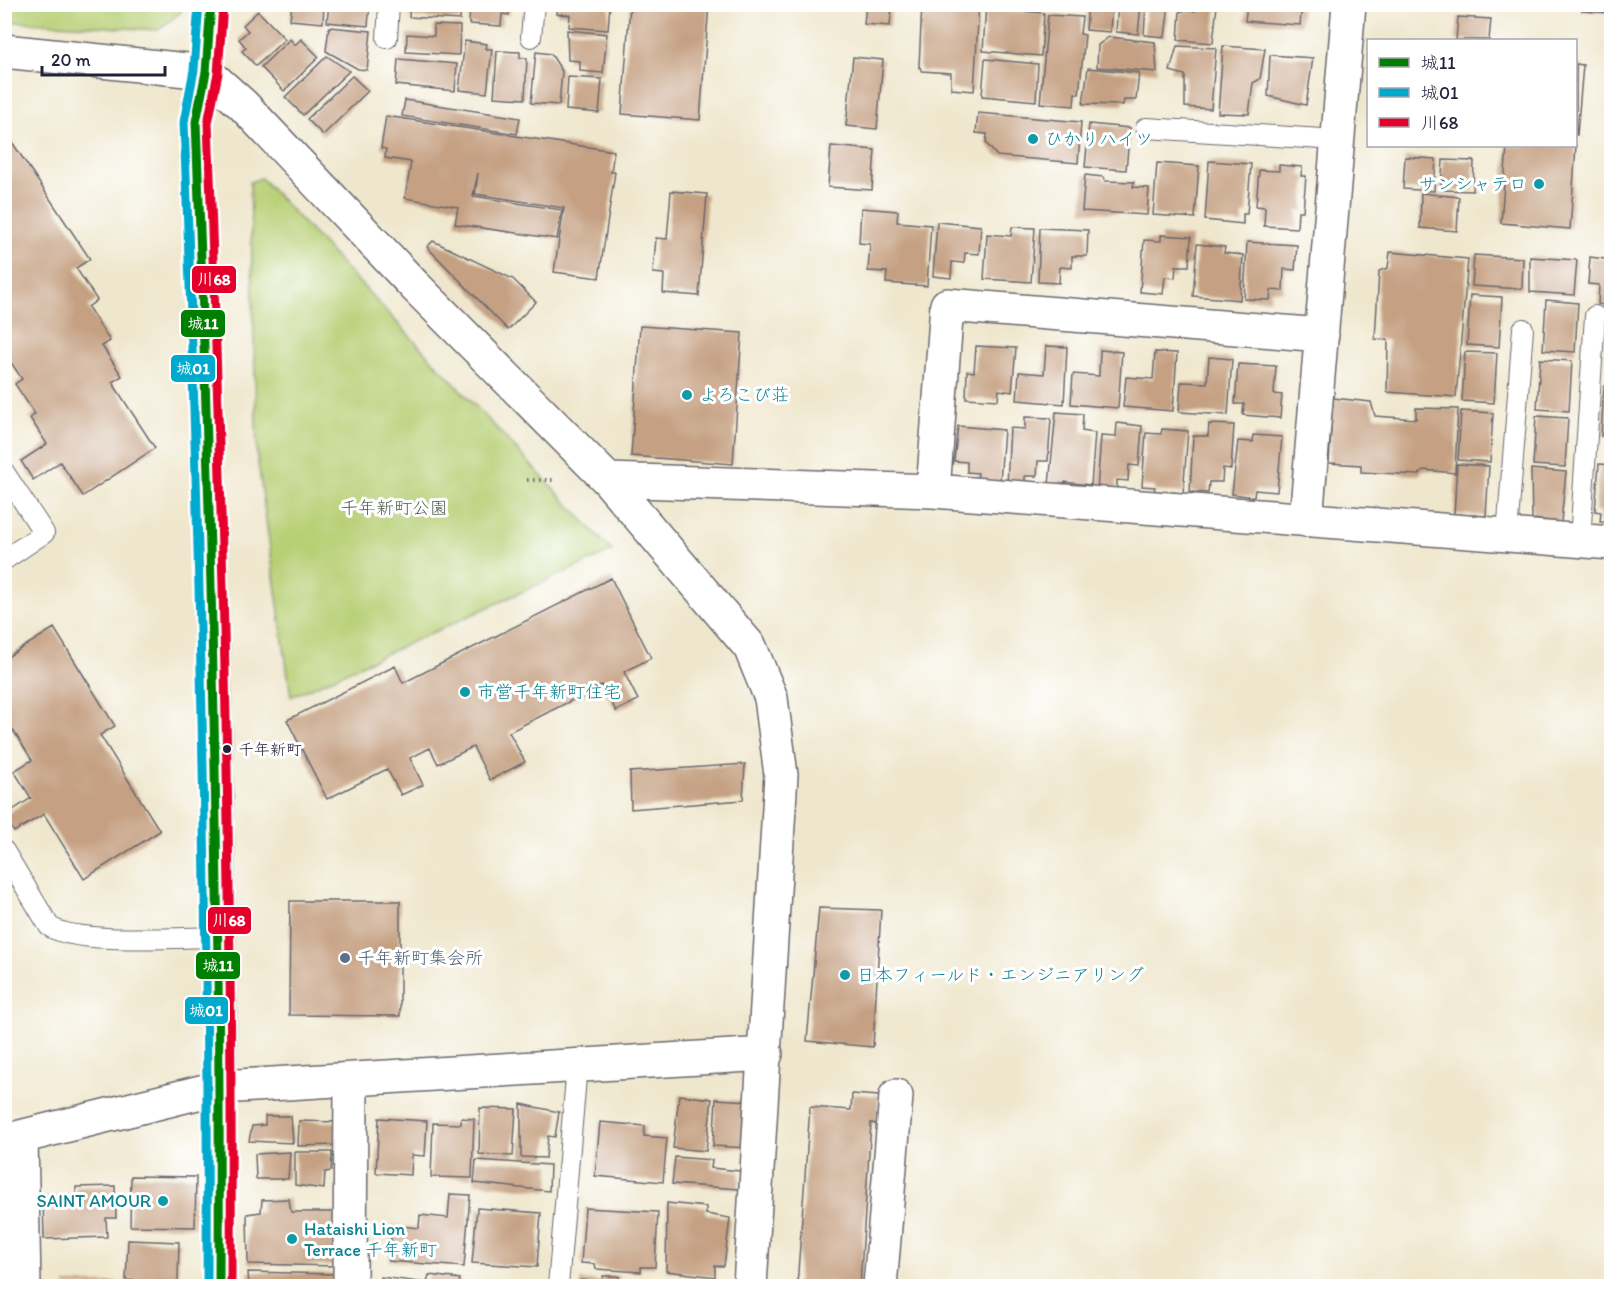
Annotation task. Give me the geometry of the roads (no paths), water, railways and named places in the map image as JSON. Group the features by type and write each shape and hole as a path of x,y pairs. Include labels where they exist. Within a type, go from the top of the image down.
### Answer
{"street":[{"path":"211,4 206,72 196,122 211,505 221,1087 219,1287"},
{"path":"1306,520 1349,4"},
{"path":"4,51 206,72 243,105 414,285 609,480 750,647 771,698 781,775 766,1054 750,1287"},
{"path":"933,491 947,305 1322,335"},
{"path":"609,480 933,491 1596,542"},
{"path":"24,1287 13,1139 221,1087 766,1054"},
{"path":"350,1287 351,1080"},
{"path":"880,1287 896,1096"}],"lane":[{"path":"387,38 389,4"},
{"path":"531,38 534,4"},
{"path":"1146,128 1338,140"},
{"path":"1594,316 1602,358 1596,542"},
{"path":"1507,535 1523,329"},
{"path":"4,472 44,533 4,560"},
{"path":"4,851 50,926 57,932 86,936 219,937"},
{"path":"558,1287 577,1066"}],"place":[{"name":"ひかりハイツ","path":"1033,139"},
{"name":"サンシャテロ","path":"1539,184"},
{"name":"よろこび荘","path":"687,395"},
{"name":"市営千年新町住宅","path":"465,692"},
{"name":"千年新町","path":"227,749"},
{"name":"千年新町集会所","path":"345,958"},
{"name":"日本フィールド・エンジニアリング","path":"845,975"},
{"name":"SAINT AMOUR","path":"163,1201"},
{"name":"Hataishi Lion Terrace 千年新町","path":"292,1239"}],"park label":[{"name":"千年新町公園","path":"394,508"}]}
